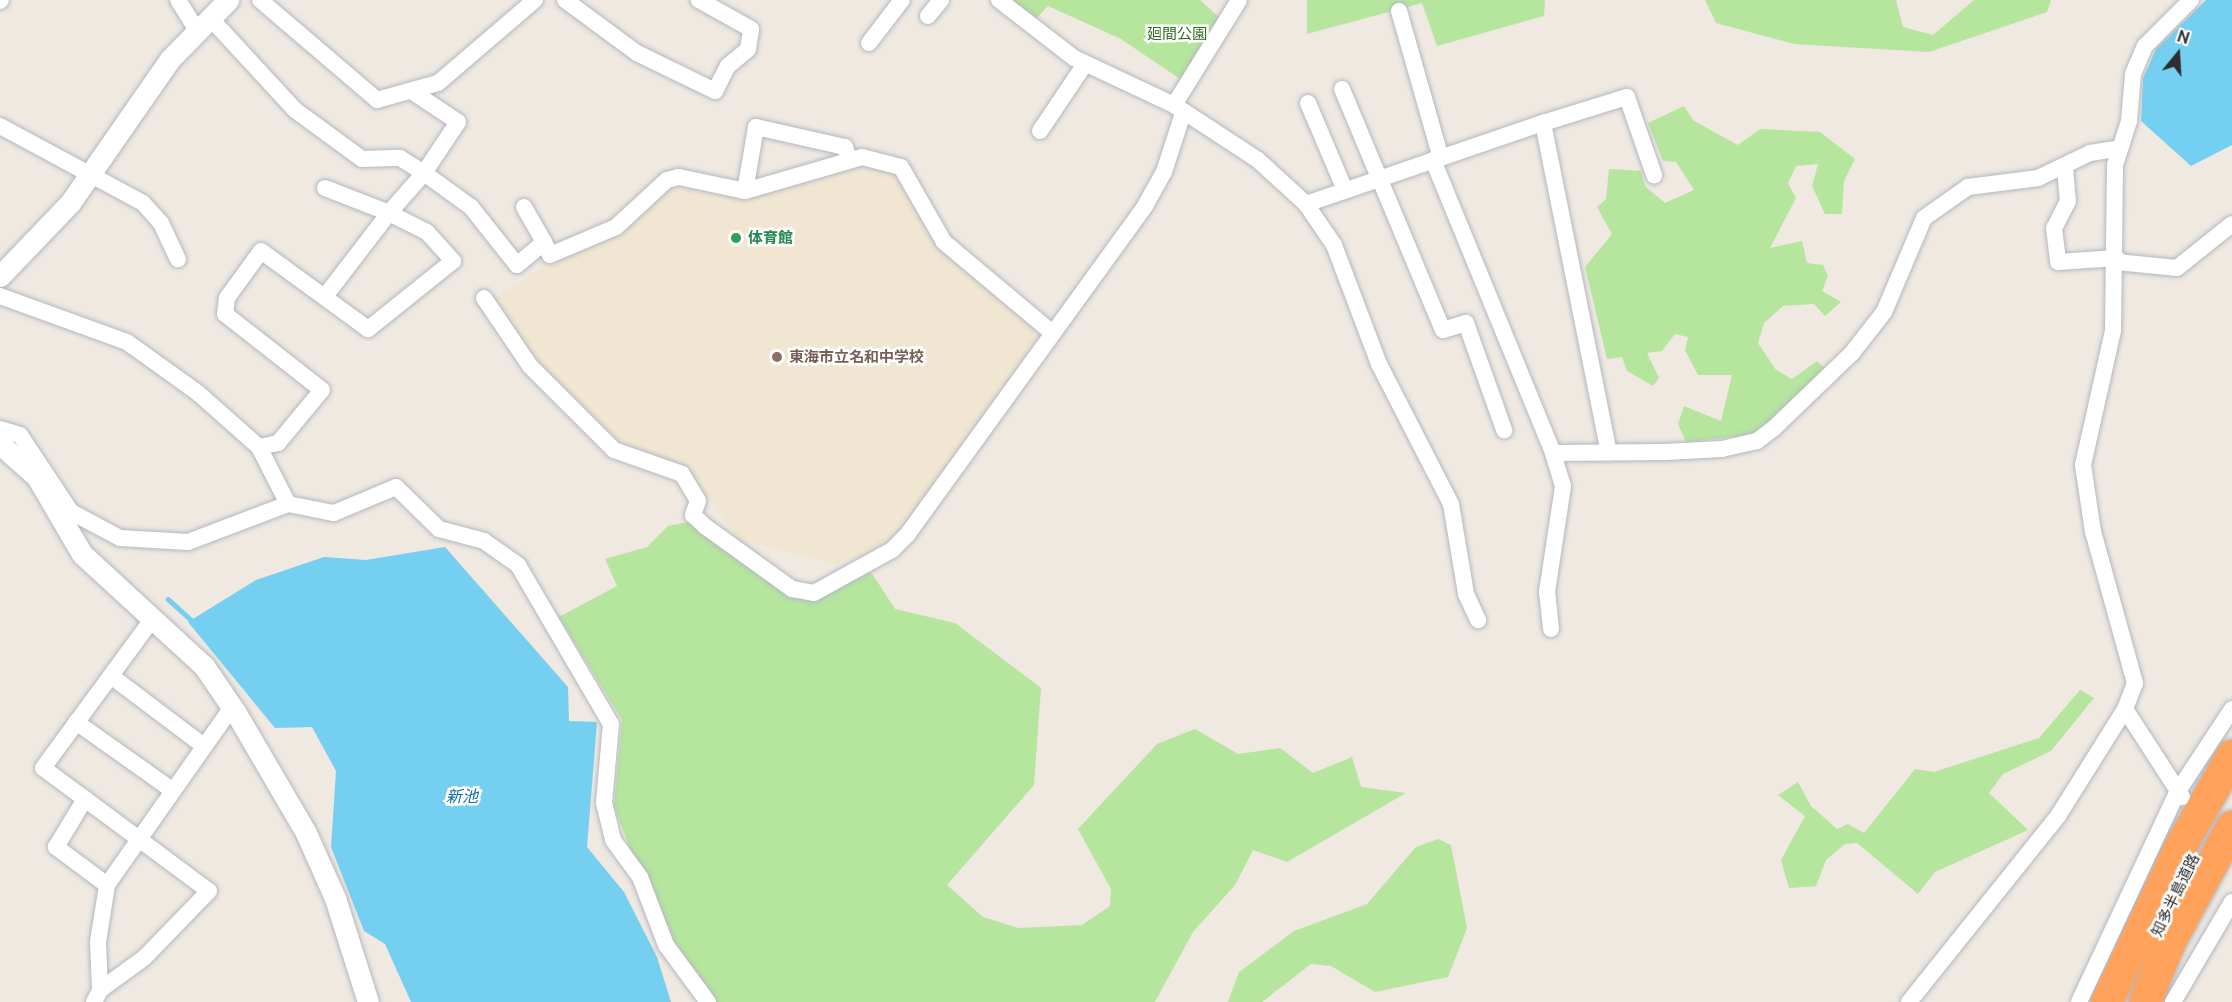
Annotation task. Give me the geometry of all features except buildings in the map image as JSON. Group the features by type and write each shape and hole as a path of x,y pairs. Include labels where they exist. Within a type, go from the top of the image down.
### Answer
{"highway":[{"path":"2095,1002 2166,847 2202,791 2229,773"},
{"path":"2107,1002 2153,900 2229,773"},
{"name":"知多半島道路","path":"2125,1002 2229,773"},
{"name":"知多半島道路","path":"2145,1002 2170,942 2232,827"}],"street":[{"path":"178,0 295,110 352,152 362,159 400,158 471,207 517,265 544,242"},
{"path":"0,276 70,203 86,174 170,59 205,26 228,0"},
{"path":"260,0 377,100 413,92 438,83 535,0"},
{"path":"564,0 637,53 715,90 728,66 748,49 751,29 699,0"},
{"path":"869,43 902,0"},
{"path":"928,16 941,0"},
{"path":"999,0 1085,64 1179,109 1258,160 1306,204 1334,245 1379,364 1451,504 1466,594 1478,620"},
{"path":"484,298 530,366 614,450 682,474 698,501 693,514 802,594 892,550 907,535 1050,331 1145,206 1164,172 1179,109 1239,0"},
{"path":"1909,1002 2058,816 2125,709 2135,683 2093,532 2083,465 2108,362 2117,260 2115,165 2121,148 2133,74 2145,46 2191,0"},
{"path":"1399,11 1436,158 1553,453 1563,486 1547,592 1551,629"},
{"path":"1040,131 1085,64"},
{"path":"1342,89 1443,330 1466,323 1504,430"},
{"path":"326,295 389,213 424,173 458,122 413,92"},
{"path":"1306,204 1436,158 1626,97 1654,175"},
{"path":"1308,103 1345,190"},
{"path":"1543,123 1609,452"},
{"path":"0,126 143,203 161,223 178,259"},
{"path":"745,191 756,127 845,147 849,159"},
{"path":"1553,453 1722,449 1756,441 1803,403 1884,312 1924,218 1968,187 2065,168 2090,153 2121,148"},
{"path":"524,207 550,255 586,242 679,177 745,191 849,159 901,167 944,242 1050,331"},
{"path":"2065,168 2068,201 2054,228 2058,262 2117,260 2177,268 2232,224"},
{"path":"259,447 278,443 322,390 225,314 228,298 261,251 326,295 368,329 453,261 427,232 389,213 325,188"},
{"path":"0,296 127,342 198,393 259,447 288,504"},
{"path":"0,429 20,435 71,512 120,538 188,542 288,504 334,513 396,487 439,529 484,541 518,565 611,724 604,804 613,840 640,877 666,945 708,1002"},
{"path":"0,444 37,477 82,554 154,617 204,666 232,707 306,833 335,898 368,1002"},
{"path":"97,996 144,958 209,891 141,837 43,768 154,617"},
{"path":"111,676 204,746"},
{"path":"97,996 98,942 107,885 232,707"},
{"path":"2125,709 2180,795"},
{"path":"2079,1002 2180,795 2232,709"},
{"path":"76,722 172,790"},
{"path":"85,799 56,847 107,885"},
{"path":"2173,1002 2232,903"}],"shaded area":[{"name":"東海市立名和中学校","path":"860,161 898,171 939,247 1035,326 1036,341 902,528 872,552 835,564 739,540 697,482 617,445 540,372 490,302 542,268 627,229 670,186 744,196"}],"green space":[{"name":"廻間公園","path":"1007,0 1200,0 1222,20 1189,85 1121,39 1048,6 1032,23"},
{"path":"1307,0 1545,0 1544,16 1437,46 1422,3 1307,34"},
{"path":"1705,0 1896,0 1903,27 1933,35 1974,0 2051,0 2047,12 1929,52 1794,44 1716,23"},
{"path":"1684,106 1694,121 1738,145 1760,129 1820,132 1855,159 1844,181 1842,214 1825,214 1812,186 1818,164 1796,166 1788,183 1796,198 1770,248 1802,241 1807,263 1823,265 1828,276 1822,291 1841,302 1825,316 1814,304 1783,306 1764,323 1758,343 1776,370 1792,379 1817,361 1826,370 1753,435 1686,442 1678,424 1684,406 1721,421 1732,375 1698,375 1685,350 1688,337 1675,334 1662,351 1647,353 1659,378 1653,386 1627,371 1622,357 1607,359 1585,267 1612,234 1597,207 1606,199 1609,169 1641,171 1645,186 1665,203 1694,190 1676,162 1663,161 1648,123"},
{"path":"688,522 807,601 871,572 895,609 955,623 1041,688 1034,785 947,885 983,917 1018,928 1082,925 1110,906 1111,889 1078,829 1157,744 1195,729 1238,754 1280,748 1313,773 1352,757 1361,787 1406,793 1287,862 1253,850 1235,885 1193,932 1155,1002 708,1002 666,945 614,806 622,720 559,617 617,586 605,559 647,547 668,526"},
{"path":"2080,690 2094,698 2051,751 2003,774 1989,793 2028,830 1935,872 1918,894 1857,843 1845,844 1826,860 1816,886 1789,888 1781,860 1805,816 1778,795 1798,782 1811,806 1837,829 1848,824 1864,833 1915,769 1934,772 2039,738"},
{"path":"1438,839 1451,845 1467,928 1448,977 1375,992 1331,966 1311,964 1262,1002 1228,1002 1239,972 1294,931 1367,904 1416,847"}],"water":[{"path":"2206,0 2232,0 2232,145 2191,166 2141,121 2143,78 2156,49"},
{"name":"新池","path":"445,547 568,687 569,721 597,722 587,847 624,892 657,957 671,1002 411,1002 385,944 364,931 331,847 336,771 312,727 275,728 188,622 256,580 324,557 366,560"}],"waterway":[{"path":"168,599 195,623"}],"place":[{"name":"体育館","path":"736,238"},
{"name":"東海市立名和中学校","path":"777,357"}]}
